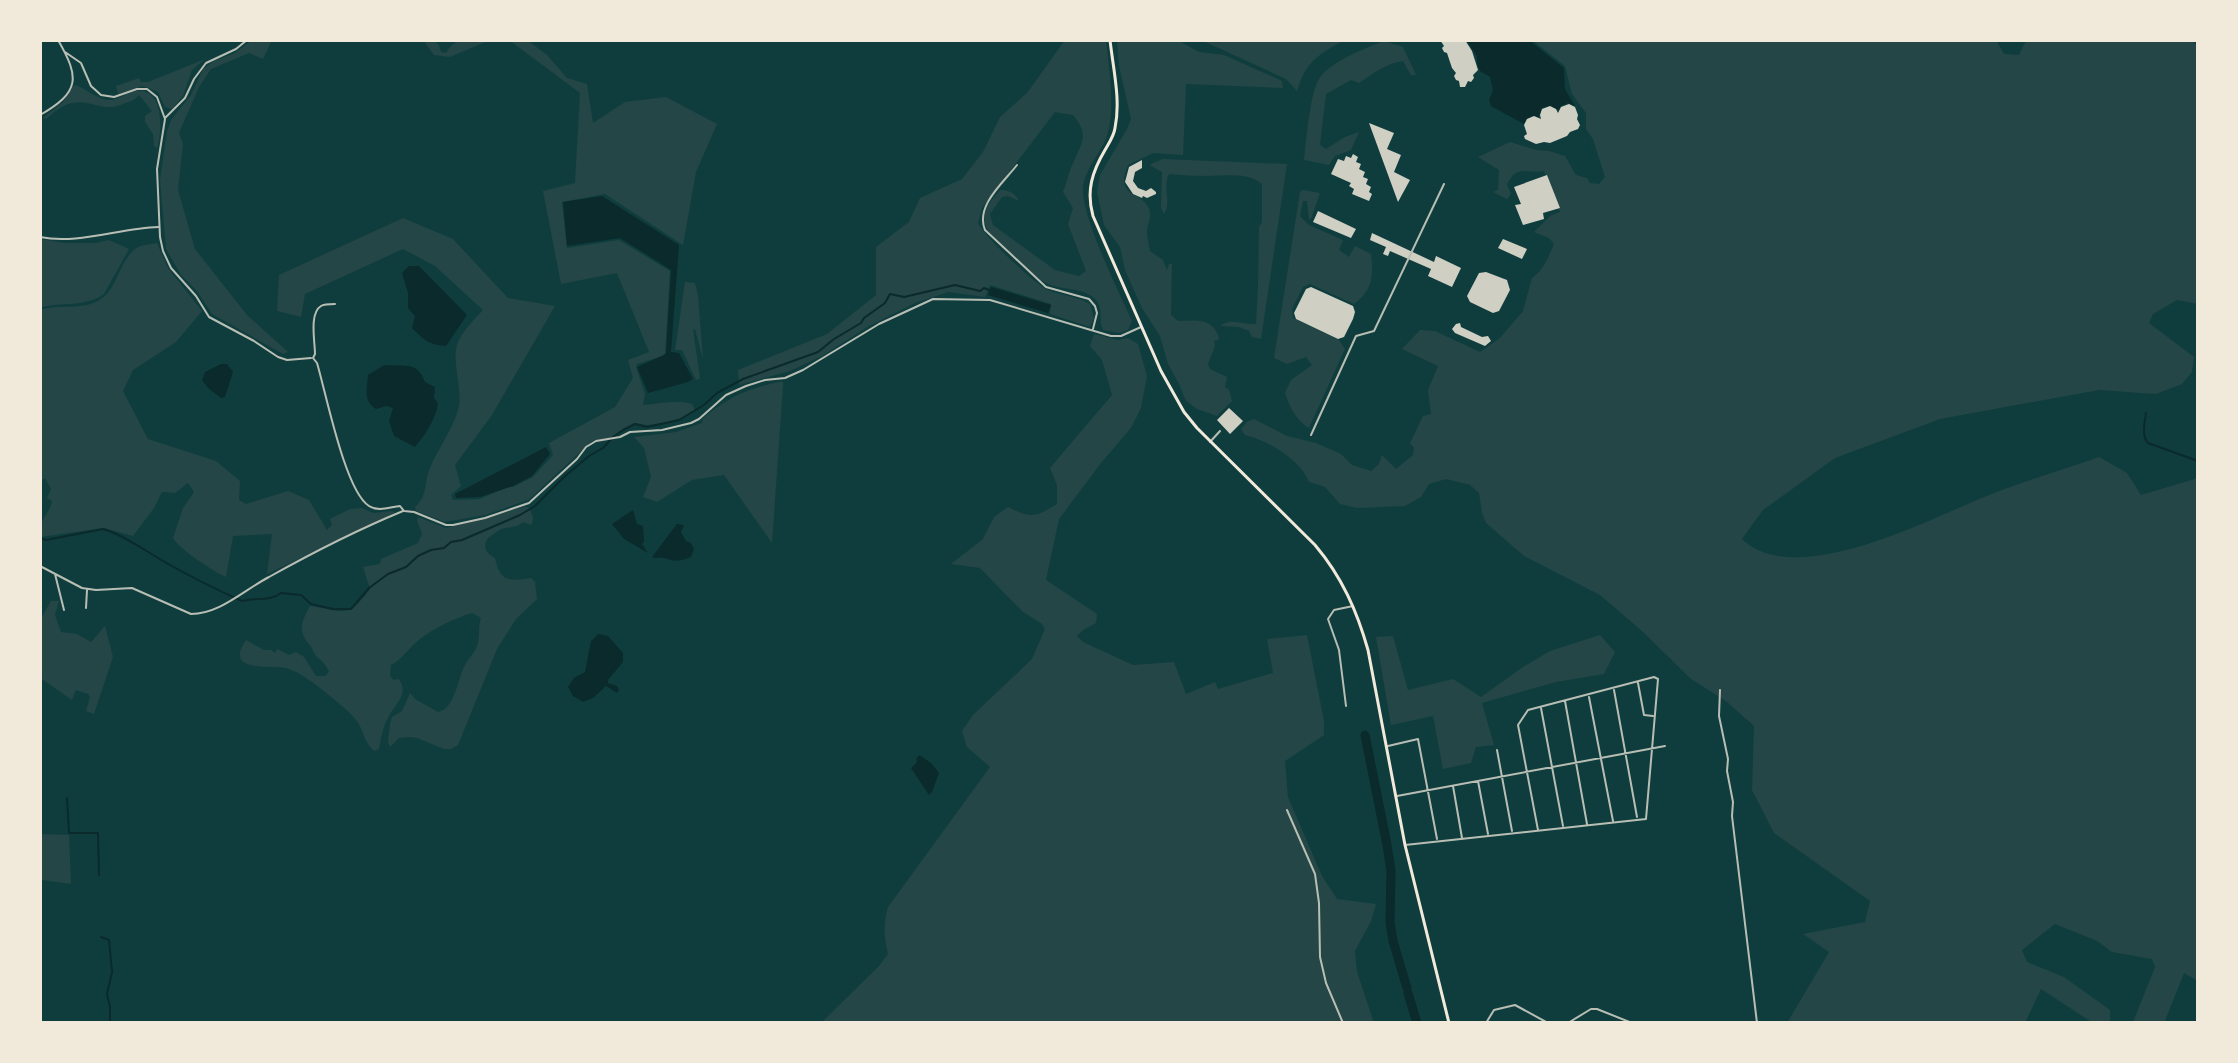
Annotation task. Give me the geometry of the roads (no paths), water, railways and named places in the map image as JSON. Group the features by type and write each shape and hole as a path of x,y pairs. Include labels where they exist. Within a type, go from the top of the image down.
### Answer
{"main road":[{"path":"1110,40 1116,98 1115,130 1090,183 1093,216 1171,391 1184,412 1210,442 1315,545 1338,576 1354,606 1368,650 1405,845 1449,1023"}],"street":[{"path":"40,115 61,101 73,81 73,65 58,40"},
{"path":"165,119 185,98 199,70 206,63 236,49 247,40"},
{"path":"65,52 81,63 97,93 111,98 137,89 147,89 157,97 165,119 157,169 163,251 171,268 196,296 209,317 278,357 287,360 313,358"},
{"path":"1017,165 982,212 983,224 990,235 1046,287 1081,296 1093,303 1097,313 1093,330"},
{"path":"1311,435 1356,336 1374,331 1444,184"},
{"path":"40,237 71,239 160,227"},
{"path":"40,566 71,584 87,589 132,588 191,614 202,614 266,578 404,511 453,525 529,503 596,441 630,432 662,430 691,423 726,395 803,370 879,324 933,299 990,300 1118,337 1142,327"},
{"path":"313,358 316,311 322,305 335,304"},
{"path":"313,358 352,485 367,505 381,509 400,506 404,511"},
{"path":"1210,442 1220,431"},
{"path":"54,573 64,610"},
{"path":"86,608 87,589"},
{"path":"1346,706 1339,650 1328,619 1334,610 1354,606"},
{"path":"1405,845 1646,819 1658,679 1637,681 1528,710 1518,725 1538,830"},
{"path":"1637,681 1644,715 1654,717"},
{"path":"1613,688 1637,819"},
{"path":"1720,690 1719,716 1728,759 1757,1023"},
{"path":"1589,695 1613,822"},
{"path":"1565,701 1588,825"},
{"path":"1541,708 1563,827"},
{"path":"1386,746 1418,739 1437,841"},
{"path":"1396,797 1665,746"},
{"path":"1497,750 1512,832"},
{"path":"1478,780 1488,835"},
{"path":"1453,785 1462,838"},
{"path":"1287,810 1315,874 1320,957 1326,983 1343,1023"},
{"path":"1486,1023 1494,1010 1515,1005 1548,1023"},
{"path":"1568,1023 1591,1009 1597,1009 1632,1023"}],"waterway":[{"path":"40,538 46,540 103,529 242,601 281,593 301,595 311,604 351,609 369,588 388,574 406,567 418,556 444,548 451,542 462,540 535,506 564,477 623,430 635,424 647,427 679,420 743,379 818,352 861,323 885,303 890,294 904,297 955,285 989,290"},
{"path":"2146,413 2144,432 2148,443 2198,461"},
{"path":"1365,735 1391,871 1390,922 1393,941 1407,988"},
{"path":"67,798 69,833 98,833 99,875"},
{"path":"101,937 109,940 112,972 107,994 110,1023"},
{"path":"1408,993 1417,1023"}]}
